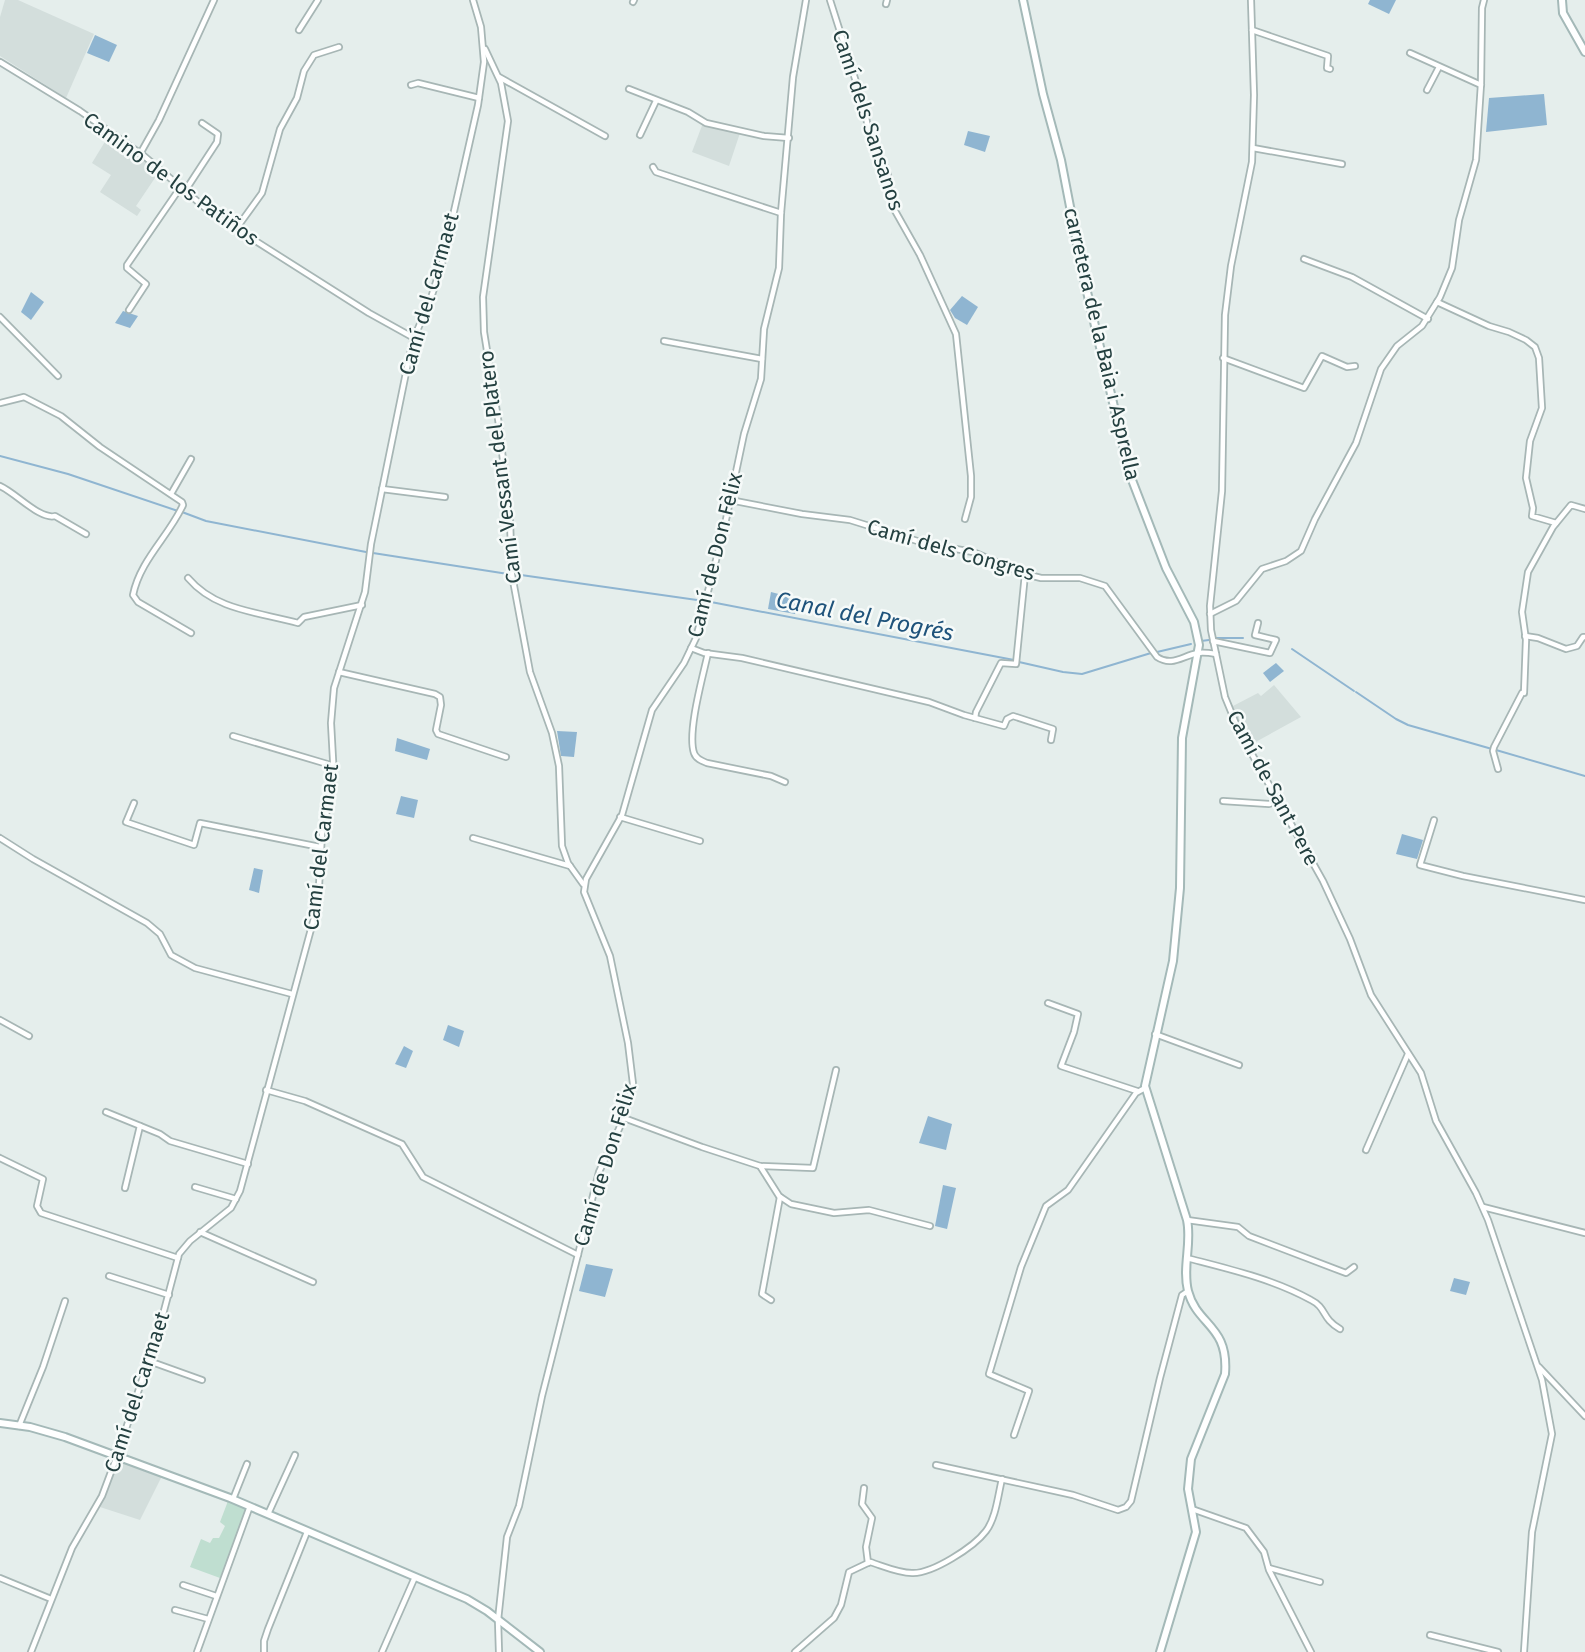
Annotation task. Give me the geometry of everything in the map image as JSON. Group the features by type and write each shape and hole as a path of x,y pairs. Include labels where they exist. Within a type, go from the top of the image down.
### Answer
{"main road":[{"name":"carretera de la Baia i Asprella","path":"1023,0 1126,458 1166,568 1194,622 1199,652 1182,738 1180,903 1173,961 1145,1077 1145,1088 1187,1220 1188,1291"},
{"path":"1562,0 1563,13 1585,52"},
{"path":"1160,1652 1196,1532 1188,1489 1191,1460 1225,1374 1226,1363 1221,1340 1188,1291"},
{"path":"0,1423 65,1437 250,1506 467,1599 540,1652"}],"street":[{"path":"140,154 159,120 214,0"},
{"path":"299,30 318,0"},
{"name":"Camí del Carmaet","path":"32,1652 72,1548 102,1496 117,1456 149,1361 178,1258 190,1241 222,1216 236,1199 248,1164 316,909 320,847 334,766 332,703 339,672 362,605 371,544 414,338 443,260 479,97 484,62 483,45 473,0"},
{"name":"Camí de Don Fèlix","path":"499,1652 498,1620 507,1537 519,1506 542,1396 599,1172 624,1118 633,1084 628,1043 610,956 583,884 620,817 631,788 652,710 684,663 696,638 744,434 761,379 764,329 779,268 793,77 806,0"},
{"name":"Camí dels Sansanos","path":"830,0 864,107 869,133 887,171 894,209 920,256 956,334 971,476 971,497 965,519"},
{"name":"Camí de Sant Pere","path":"1251,0 1253,148 1250,177 1227,293 1223,358 1222,491 1210,614 1213,641 1230,712 1323,881 1350,939 1370,995 1421,1073 1436,1121 1482,1207 1544,1390 1552,1434 1532,1532 1524,1652"},
{"path":"1210,614 1236,601 1262,569 1286,561 1301,551 1356,443 1381,369 1397,346 1427,319 1437,302 1452,268 1459,220 1476,160 1481,32 1485,0"},
{"path":"1252,30 1328,56 1327,68 1330,69"},
{"name":"Camí Vessant del Platero","path":"483,45 499,76 508,121 485,285 484,331 499,425 510,523 512,575 530,672 552,733 559,766 562,846 570,866 583,884"},
{"path":"236,229 262,193 280,129 297,98 304,71 314,55 339,47"},
{"path":"1410,53 1481,85"},
{"name":"Camino de los Patiños","path":"0,62 71,105 140,154 210,212 369,313 414,338"},
{"path":"1427,90 1439,66"},
{"path":"499,76 605,136"},
{"path":"411,85 418,83 479,97"},
{"path":"629,89 725,128 789,138"},
{"path":"640,135 656,101"},
{"path":"129,310 146,284 127,268 127,265 217,142 218,134 202,124"},
{"path":"1253,148 1342,164"},
{"path":"653,167 656,172 781,213"},
{"path":"1304,259 1352,277 1427,319"},
{"path":"1437,302 1526,340 1535,347 1539,358 1542,408 1530,441 1526,478 1533,508 1532,516 1556,523"},
{"path":"0,317 58,376"},
{"path":"664,341 762,359"},
{"path":"1223,358 1304,388 1322,356 1347,367 1355,366"},
{"path":"0,403 26,398 61,416 183,505 154,549 133,595 138,602 191,633"},
{"path":"171,494 191,459"},
{"path":"0,486 18,496 40,516 55,516 86,534"},
{"path":"382,489 445,497"},
{"name":"Camí dels Congres","path":"730,500 850,520 927,544 973,552 1041,578 1080,578 1105,586 1157,657 1164,662 1177,661 1199,652 1216,654"},
{"path":"1498,769 1494,747 1523,693 1527,667 1521,612 1528,572 1556,523 1571,505 1585,509"},
{"path":"975,719 975,712 1001,663 1016,664 1025,574"},
{"path":"188,578 198,589 235,608 298,623 304,617 362,605"},
{"path":"1213,641 1270,653 1276,640 1255,635 1258,624"},
{"path":"1525,636 1566,649 1577,646 1585,637"},
{"path":"691,648 929,702 975,719 1004,726 1007,719 1013,716 1054,729 1051,740"},
{"path":"708,653 695,712 694,754 698,760 707,763 771,776 785,782"},
{"path":"339,672 435,694 440,697 436,730 438,734 506,757"},
{"path":"233,736 334,766"},
{"path":"1223,801 1269,804 1280,801"},
{"path":"134,803 127,822 194,845 200,823 320,847"},
{"path":"620,817 700,841"},
{"path":"1434,820 1420,865 1585,900"},
{"path":"0,838 148,923 160,934 171,955 179,962 292,994"},
{"path":"473,838 570,866"},
{"path":"1048,1003 1078,1014 1061,1066 1138,1091"},
{"path":"0,1020 29,1036"},
{"path":"1155,1034 1239,1065"},
{"path":"1366,1150 1409,1053"},
{"path":"624,1118 760,1166 813,1168 836,1070"},
{"path":"1014,1436 1029,1391 989,1374 1021,1267 1045,1206 1068,1191 1138,1091 1145,1088"},
{"path":"266,1090 305,1101 402,1144 423,1177 578,1255"},
{"path":"106,1112 160,1134 170,1141 248,1164"},
{"path":"125,1188 140,1126"},
{"path":"0,1158 43,1179 37,1206 41,1213 178,1258"},
{"path":"760,1166 780,1197 802,1208 834,1213 869,1210 930,1226"},
{"path":"195,1188 236,1199"},
{"path":"771,1300 762,1294 780,1197"},
{"path":"1482,1207 1585,1233"},
{"path":"1187,1220 1238,1227 1249,1236 1346,1273 1354,1267"},
{"path":"200,1232 313,1282"},
{"path":"1187,1258 1243,1273 1310,1299 1321,1306 1328,1322 1340,1329"},
{"path":"109,1276 169,1294"},
{"path":"936,1465 1073,1494 1118,1510 1126,1507 1131,1502 1182,1296 1188,1291"},
{"path":"19,1426 43,1367 65,1301"},
{"path":"149,1361 202,1380"},
{"path":"1536,1364 1585,1416"},
{"path":"268,1514 295,1455"},
{"path":"233,1499 247,1464"},
{"path":"795,1652 834,1618 841,1605 849,1572 867,1563 909,1573 923,1573 966,1548 986,1531 993,1517 1002,1479"},
{"path":"864,1488 862,1504 872,1518 866,1547 867,1563"},
{"path":"197,1652 250,1506"},
{"path":"1192,1510 1246,1528 1264,1552 1269,1568 1311,1652"},
{"path":"264,1652 264,1641 271,1621 307,1532"},
{"path":"1269,1568 1320,1582"},
{"path":"382,1652 415,1577"},
{"path":"0,1578 51,1599"},
{"path":"183,1585 216,1596"},
{"path":"175,1610 208,1619"},
{"path":"1430,1635 1498,1652"}],"shaded area":[{"path":"5,0 18,0 94,34 66,98 0,56 0,17"},
{"path":"703,123 740,133 729,166 692,152"},
{"path":"109,135 159,172 136,206 141,210 137,216 100,192 111,175 92,163"},
{"path":"1274,685 1301,717 1252,744 1239,724 1233,706 1258,693 1261,696"},
{"path":"118,1461 162,1476 140,1520 100,1507"}],"green space":[{"path":"228,1501 247,1507 220,1578 190,1567 201,1539 210,1543 213,1538 219,1538 225,1526 220,1522"}],"water":[{"path":"1370,0 1396,0 1389,14 1368,4"},
{"path":"95,35 117,45 109,62 87,53"},
{"path":"1544,94 1547,125 1486,132 1489,98"},
{"path":"968,131 990,136 985,152 964,145"},
{"path":"31,292 44,302 31,320 21,312"},
{"path":"962,296 978,307 967,325 955,318 950,310"},
{"path":"123,311 138,316 130,328 115,323"},
{"path":"771,592 798,599 795,614 768,609"},
{"path":"1276,663 1284,671 1270,682 1263,673"},
{"path":"557,731 577,732 574,757 561,756"},
{"path":"397,738 430,749 427,760 395,751"},
{"path":"401,796 418,800 414,818 396,814"},
{"path":"1402,834 1423,840 1417,859 1396,854"},
{"path":"254,868 263,870 259,893 249,890"},
{"path":"448,1025 464,1031 459,1047 443,1040"},
{"path":"404,1046 413,1051 406,1068 395,1064"},
{"path":"928,1116 952,1124 946,1150 919,1143"},
{"path":"943,1185 956,1188 947,1229 935,1226"},
{"path":"586,1264 613,1269 605,1297 579,1291"},
{"path":"1454,1278 1470,1282 1466,1295 1450,1291"}],"waterway":[{"name":"Canal del Progrés","path":"0,456 68,474 178,511"},
{"name":"Canal del Progrés","path":"182,512 206,521 366,552"},
{"name":"Canal del Progrés","path":"373,553 508,574"},
{"name":"Canal del Progrés","path":"514,574 704,601"},
{"name":"Canal del Progrés","path":"711,602 1014,660"},
{"name":"Canal del Progrés","path":"1216,638 1243,638"},
{"name":"Canal del Progrés","path":"1201,641 1209,640"},
{"name":"Canal del Progrés","path":"1157,652 1191,644"},
{"name":"Canal del Progrés","path":"1292,649 1354,691"},
{"name":"Canal del Progrés","path":"1019,662 1082,674 1151,653"},
{"name":"Canal del Progrés","path":"1356,692 1408,725 1492,749"},
{"name":"Canal del Progrés","path":"1496,750 1585,776"}]}
